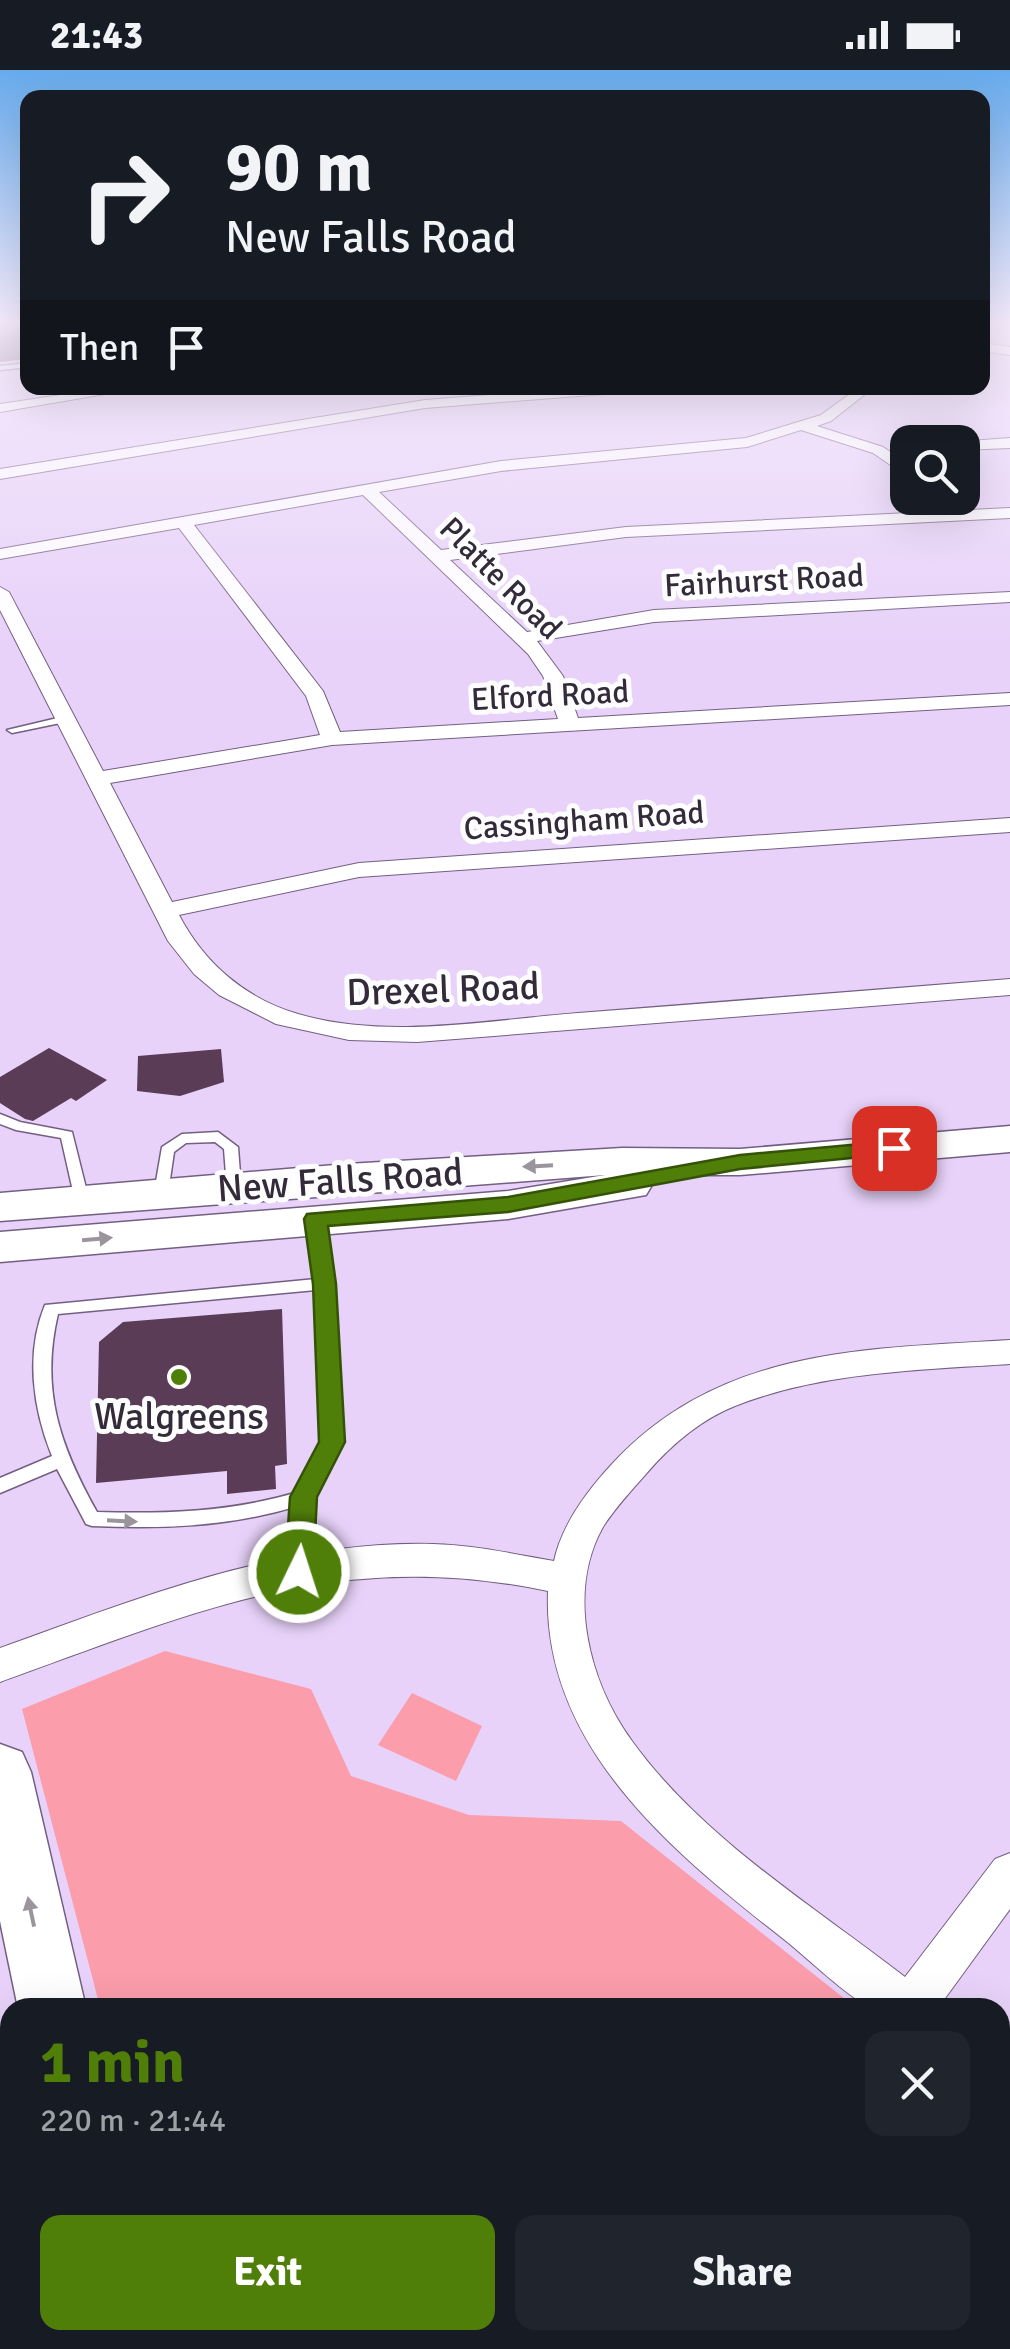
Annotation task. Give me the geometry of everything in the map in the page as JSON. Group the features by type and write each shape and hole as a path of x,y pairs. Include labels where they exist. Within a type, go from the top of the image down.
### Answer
{"main road":[{"name":"New Falls Road","path":"0,1248 508,1205 740,1162 1010,1138"},
{"name":"New Falls Road","path":"0,1207 622,1161 740,1162"},
{"path":"0,1772 50,1998"}],"street":[{"path":"0,474 271,429"},
{"path":"0,554 501,466 720,446 795,429"},
{"path":"813,429 888,455"},
{"path":"980,444 1010,443"},
{"name":"Platte Road","path":"366,489 522,638 553,676 570,724"},
{"path":"438,556 626,532 1010,513"},
{"path":"185,524 316,694 332,740"},
{"name":"Drexel Road","path":"0,592 192,958 240,1000 282,1020 360,1035 1010,987"},
{"name":"Fairhurst Road","path":"522,638 640,617 1010,597"},
{"name":"Elford Road","path":"97,779 332,740 1010,698"},
{"name":"Cassingham Road","path":"166,912 359,870 1010,825"},
{"path":"897,1998 680,1822 619,1757 595,1719 577,1678 568,1629 569,1580 584,1528 610,1490 645,1450 718,1399 761,1384 844,1368 1010,1352"},
{"path":"0,1665 168,1604 299,1572 417,1558 474,1562 569,1580"},
{"path":"917,1998 1010,1874"}],"lane":[{"path":"12,730 66,719"},
{"path":"0,1118 16,1126 67,1135 82,1200"},
{"path":"299,1572 304,1497 332,1442 324,1284 315,1219"},
{"path":"304,1497 254,1514 160,1522 92,1519 58,1461 49,1433 40,1343 51,1309 324,1284"},
{"path":"0,1486 58,1461"}],"shaded area":[{"path":"165,1651 311,1689 351,1776 469,1815 621,1821 844,1998 98,1998 22,1709"},
{"path":"412,1693 482,1726 456,1781 378,1745"}],"building":[{"path":"49,1048 107,1080 76,1101 71,1098 33,1121 25,1119 0,1103 0,1077"},
{"path":"221,1049 224,1082 180,1096 137,1091 138,1056"},
{"path":"282,1309 287,1464 275,1466 276,1489 227,1494 227,1471 96,1483 99,1342 123,1322"}],"place":[{"name":"Walgreens","path":"179,1377"}],"route":[{"path":"299,1572 304,1497 332,1442 324,1284 315,1219 508,1205 644,1183 740,1162 894,1148"}]}
